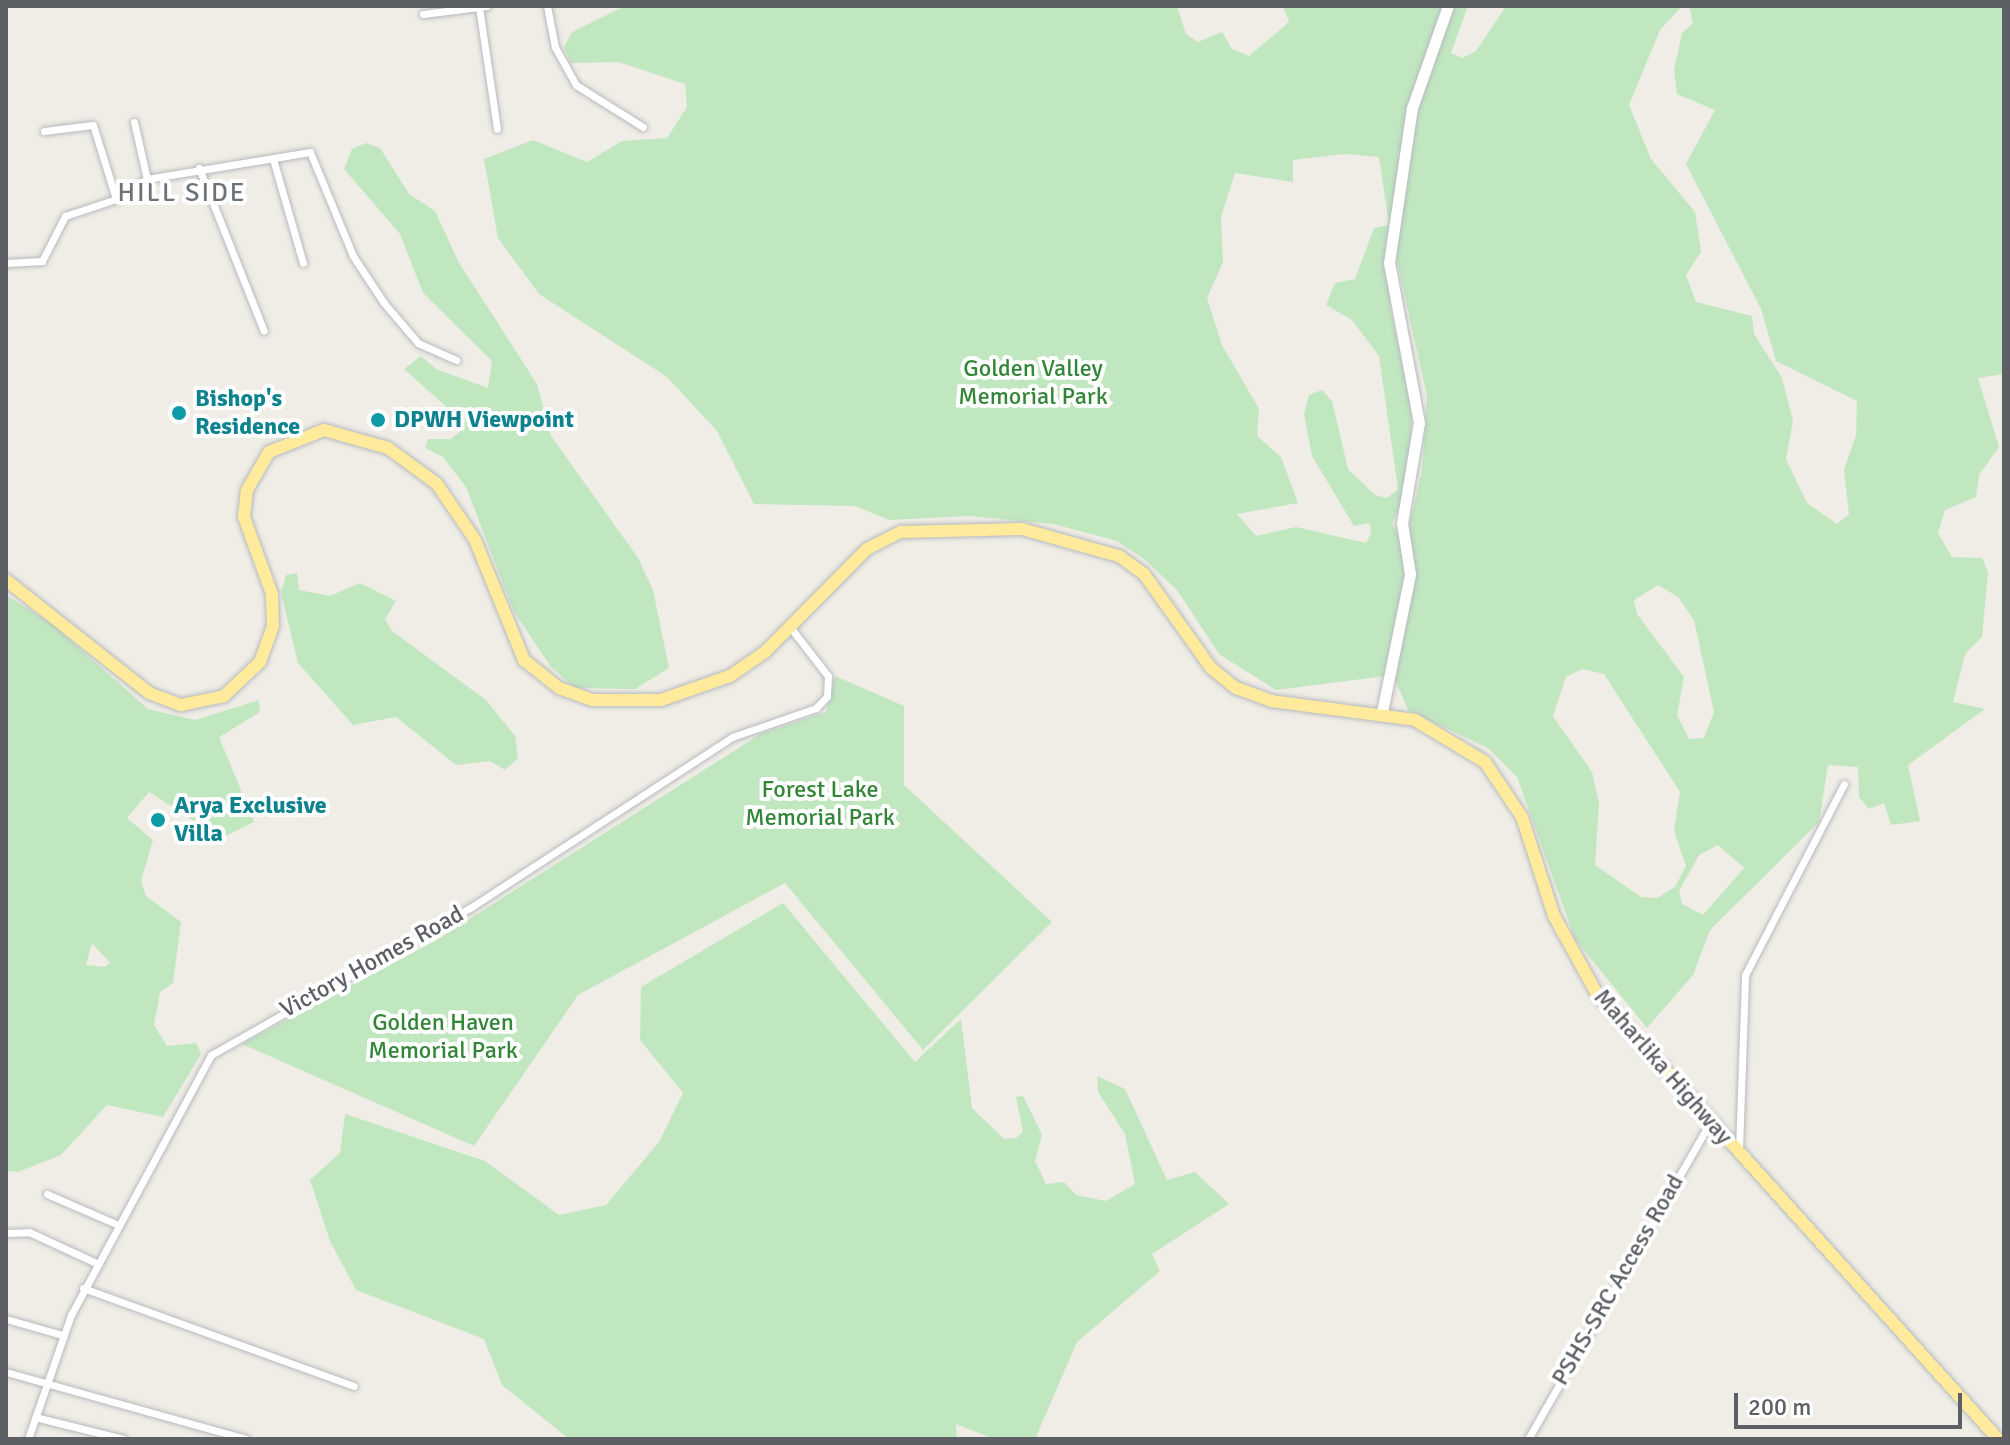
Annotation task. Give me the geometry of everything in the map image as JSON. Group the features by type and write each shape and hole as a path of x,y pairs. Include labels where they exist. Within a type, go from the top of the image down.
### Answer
{"highway":[{"name":"Maharlika Highway","path":"6,580 149,693 181,705 224,696 260,662 273,626 272,594 244,517 247,490 269,452 324,430 388,448 451,499 475,540 516,648 534,671 574,694 642,703 686,694 743,669 790,627 857,557 901,532 1050,532 1119,556 1144,574 1211,668 1236,688 1271,701 1382,712 1444,731 1498,775 1584,975 1710,1122 1998,1439"}],"main road":[{"path":"1382,712 1410,574 1402,523 1419,402 1389,263 1412,108 1448,6"}],"street":[{"path":"423,14 487,6"},
{"path":"547,6 555,47 576,85 643,127"},
{"path":"479,7 497,129"},
{"path":"134,122 147,179"},
{"path":"44,131 93,125 116,199"},
{"path":"6,263 42,261 65,216 116,199 147,179 310,152 353,256 384,303 418,343 456,360"},
{"path":"273,159 303,263"},
{"path":"199,168 264,331"},
{"name":"Victory Homes Road","path":"28,1439 62,1335 83,1288 192,1081 225,1044 470,908 732,737 822,703 825,668 790,627"},
{"path":"1739,1152 1745,975 1844,784"},
{"name":"PSHS-SRC Access Road","path":"1528,1439 1710,1122"},
{"path":"47,1194 116,1224"},
{"path":"6,1233 40,1236 96,1263"},
{"path":"83,1288 354,1386"},
{"path":"6,1319 62,1335"},
{"path":"6,1372 246,1439"},
{"path":"35,1417 123,1439"}],"green space":[{"name":"Golden Valley Memorial Park","path":"625,6 1177,6 1186,34 1198,42 1222,32 1232,49 1249,56 1289,22 1283,6 1468,6 1451,53 1462,58 1476,51 1506,6 1682,6 1660,30 1629,105 1651,159 1695,212 1701,252 1686,275 1696,302 1752,316 1754,334 1782,378 1793,421 1786,459 1807,503 1837,524 1849,514 1844,470 1856,435 1857,401 1776,361 1761,309 1686,164 1715,110 1677,94 1674,70 1682,33 1693,23 1689,6 2004,6 2004,374 1978,378 1999,447 1979,475 1976,497 1945,510 1938,533 1952,557 1982,558 1988,572 1982,637 1965,654 1953,702 1985,709 1908,765 1920,821 1891,825 1884,803 1869,809 1859,797 1858,767 1828,765 1819,822 1710,930 1693,975 1647,1028 1575,939 1517,777 1488,748 1408,710 1393,675 1276,690 1219,654 1177,590 1144,559 1117,541 1053,524 969,516 889,520 855,506 754,504 717,431 667,377 539,294 498,238 484,159 533,140 587,162 622,141 667,138 687,107 685,84 619,62 571,63 564,47 572,32","holes":["1345,154 1379,157 1389,225 1374,228 1355,279 1335,283 1326,305 1352,320 1379,356 1398,489 1387,498 1375,495 1348,469 1332,401 1322,390 1309,395 1304,414 1312,456 1354,526 1370,523 1371,533 1366,543 1296,527 1256,536 1237,514 1298,503 1281,457 1257,436 1259,409 1222,345 1207,298 1223,262 1221,217 1235,173 1293,182 1293,160","1393,243 1427,396 1422,470 1408,532 1398,534 1392,523 1407,492 1412,408 1390,306","1658,585 1678,597 1694,620 1714,712 1704,738 1689,739 1677,715 1684,677 1637,614 1634,600","1582,669 1604,674 1680,792 1674,831 1686,866 1675,887 1657,898 1641,897 1595,865 1599,804 1592,772 1553,716 1566,677","1718,845 1744,868 1703,915 1682,904 1679,891 1699,855"]},
{"path":"366,143 380,148 409,194 435,211 459,263 537,384 551,436 638,558 653,590 669,668 635,689 575,688 551,667 514,612 466,487 443,457 425,448 428,439 451,439 462,430 459,418 404,369 421,356 436,369 488,388 492,361 423,293 400,234 344,169 352,149"},
{"path":"297,573 299,590 330,596 360,583 396,601 385,619 392,631 486,700 515,736 518,758 505,770 490,761 456,765 396,717 353,725 298,663 281,593 286,575"},
{"path":"6,595 52,624 148,709 195,720 259,700 260,712 219,737 254,822 221,838 149,792 127,818 153,840 141,881 146,896 181,922 173,983 160,992 154,1025 167,1046 196,1043 201,1054 163,1117 107,1105 61,1155 18,1172 6,1171","holes":["92,943 110,963 105,967 86,965"]},
{"name":"Forest Lake Memorial Park","path":"835,676 904,706 904,785 1052,922 923,1050 785,883 578,995 474,1146 242,1044 435,941 762,733 826,712"},
{"path":"783,903 915,1062 961,1019 972,1108 1004,1139 1016,1138 1023,1132 1016,1097 1023,1096 1042,1135 1035,1161 1046,1184 1064,1182 1076,1195 1106,1201 1135,1184 1125,1134 1098,1092 1097,1076 1125,1089 1167,1180 1195,1172 1229,1204 1152,1254 1160,1271 1077,1342 1035,1439 994,1439 956,1424 957,1439 569,1439 502,1385 484,1339 356,1290 330,1241 310,1180 340,1153 345,1114 485,1161 559,1215 606,1205 659,1142 683,1093 640,1040 641,987"}],"place":[{"name":"Bishop's Residence","path":"179,413"},
{"name":"DPWH Viewpoint","path":"378,420"},
{"name":"Arya Exclusive Villa","path":"158,820"}],"district":[{"name":"HILL SIDE","path":"182,194"}],"park label":[{"name":"Golden Haven Memorial Park","path":"443,1037"}]}
